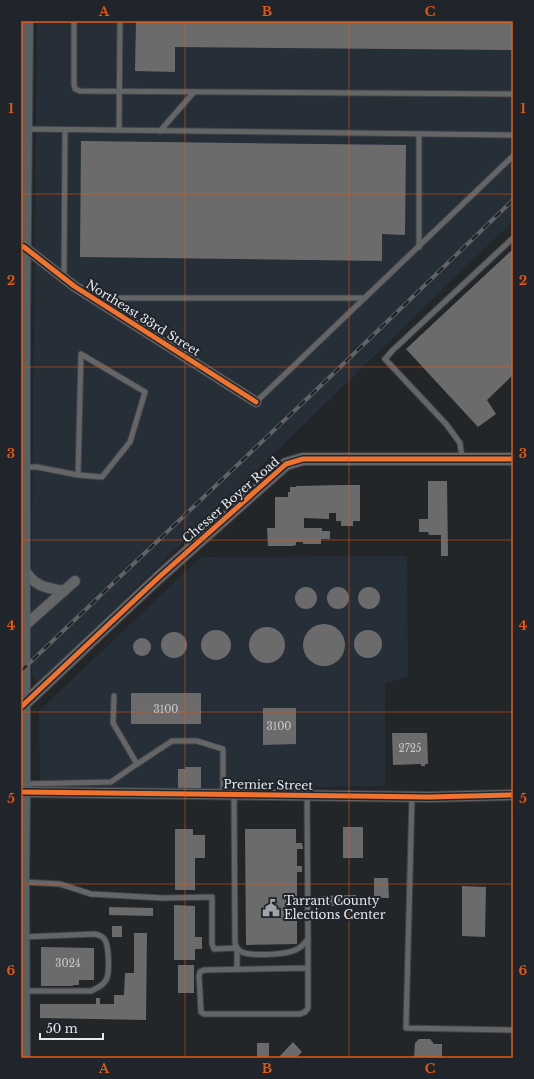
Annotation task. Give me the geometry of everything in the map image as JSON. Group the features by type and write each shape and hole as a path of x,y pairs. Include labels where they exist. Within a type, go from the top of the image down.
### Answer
{"main road":[{"path":"24,1058 22,937 22,211 23,42 26,21"}],"street":[{"name":"Northeast 33rd Street","path":"22,247 92,298 256,402"},
{"name":"Chesser Boyer Road","path":"22,706 158,578 286,464 304,459 513,459"},
{"path":"22,565 27,574 35,583 47,588 64,591"},
{"path":"22,623 75,581"},
{"name":"Premier Street","path":"23,788 234,795 513,796"}],"lane":[{"path":"74,21 74,85 75,89 80,91 513,94"},
{"path":"119,130 120,21"},
{"path":"160,131 194,92"},
{"path":"23,138 65,130 513,135"},
{"path":"64,278 65,130"},
{"path":"419,134 419,246"},
{"path":"256,402 513,156"},
{"path":"462,459 460,443 446,424 386,359 393,350 513,238"},
{"path":"92,298 365,298"},
{"path":"22,467 37,467 78,475 102,477 130,442 145,392 81,354 78,475"},
{"path":"114,696 113,723 137,764"},
{"path":"23,788 111,782 172,741 197,741 223,749 223,794"},
{"path":"234,795 235,943 237,948 237,969"},
{"path":"308,795 308,936 308,968 308,1008 305,1012 300,1014 204,1014 201,1012 200,972 210,969 308,968"},
{"path":"412,796 406,1028 513,1030"},
{"path":"22,882 60,884 91,894 163,898 212,897 212,944 214,949 237,948 242,952 287,953 299,949 308,939 308,936"},
{"path":"22,937 95,934 105,939 108,946 107,979 101,987 91,991 23,991"}],"shaded area":[{"path":"37,21 513,21 513,221 42,679 35,681 32,674 31,632"},
{"path":"407,556 408,677 385,683 385,786 40,791 39,711 201,557"}],"building":[{"path":"136,21 513,21 513,50 175,47 175,72 135,71"},
{"path":"81,141 406,145 405,235 382,234 382,261 80,257"},
{"path":"513,249 513,375 487,400 496,414 478,427 406,349"},
{"path":"428,481 447,481 448,556 441,556 441,535 429,535 428,532 419,532 419,519 428,519"},
{"path":"360,485 360,521 353,521 353,526 341,526 341,521 336,521 336,513 329,513 329,519 304,518 304,528 322,528 322,531 330,531 330,539 321,539 321,544 303,544 303,542 296,542 296,545 293,546 268,546 267,528 275,528 275,497 288,497 290,487"},
{"path":"306,587 314,590 317,598 314,606 306,609 298,606 295,598 298,590"},
{"path":"338,587 346,590 349,598 346,606 338,609 330,606 327,598 330,590"},
{"path":"369,587 377,590 380,598 377,606 369,609 361,606 358,598 361,590"},
{"path":"320,624 328,624 336,627 342,633 345,645 342,657 336,663 328,666 320,666 312,663 306,657 303,649 303,641 306,633 312,627"},
{"path":"267,627 280,632 285,645 280,658 267,663 254,658 249,645 254,632"},
{"path":"216,630 227,634 231,645 227,656 216,660 205,656 201,645 205,634"},
{"path":"368,630 378,634 382,644 378,654 368,658 358,654 354,644 358,634"},
{"path":"174,632 183,636 187,645 183,654 174,658 165,654 161,645 165,636"},
{"path":"142,638 148,641 151,647 148,653 142,656 136,653 133,647 136,641"},
{"path":"131,693 201,693 201,724 131,724"},
{"path":"263,708 296,708 296,744 263,745"},
{"path":"392,733 427,733 428,764 425,764 425,766 421,766 421,764 393,765"},
{"path":"185,767 201,767 201,789 178,789 178,769 185,769"},
{"path":"343,827 363,827 363,858 343,858"},
{"path":"175,829 193,829 193,835 205,835 205,858 195,858 195,890 175,890"},
{"name":"Tarrant County Elections Center","path":"245,829 296,829 296,843 302,843 303,849 297,849 297,866 302,866 302,872 297,872 297,944 246,945"},
{"path":"374,878 388,878 389,898 374,898"},
{"path":"462,886 486,887 485,937 462,936"},
{"path":"356,895 356,905 320,906 320,896"},
{"path":"174,905 195,906 195,937 202,937 202,949 195,949 195,960 174,960"},
{"path":"109,907 153,908 153,916 109,915"},
{"path":"112,926 122,926 122,937 112,937"},
{"path":"134,933 147,933 146,1020 40,1018 40,1004 96,1004 96,998 100,998 100,1004 114,1004 114,995 124,995 125,973 134,973"},
{"path":"41,947 94,948 94,980 79,980 79,985 73,986 41,986"},
{"path":"178,965 194,965 194,993 178,993"},
{"path":"419,1039 430,1039 434,1044 442,1044 442,1058 414,1058 415,1043"},
{"path":"293,1042 302,1052 296,1058 278,1058"},
{"path":"257,1043 269,1043 269,1058 257,1058"}],"railway":[{"path":"21,671 513,200"}],"cycle path":[{"path":"21,246 74,286 256,402"},
{"path":"21,707 158,578 286,464 303,459 513,459"},
{"path":"23,792 429,797 513,795"}],"place":[{"name":"Tarrant County Elections Center","path":"271,908"}]}
